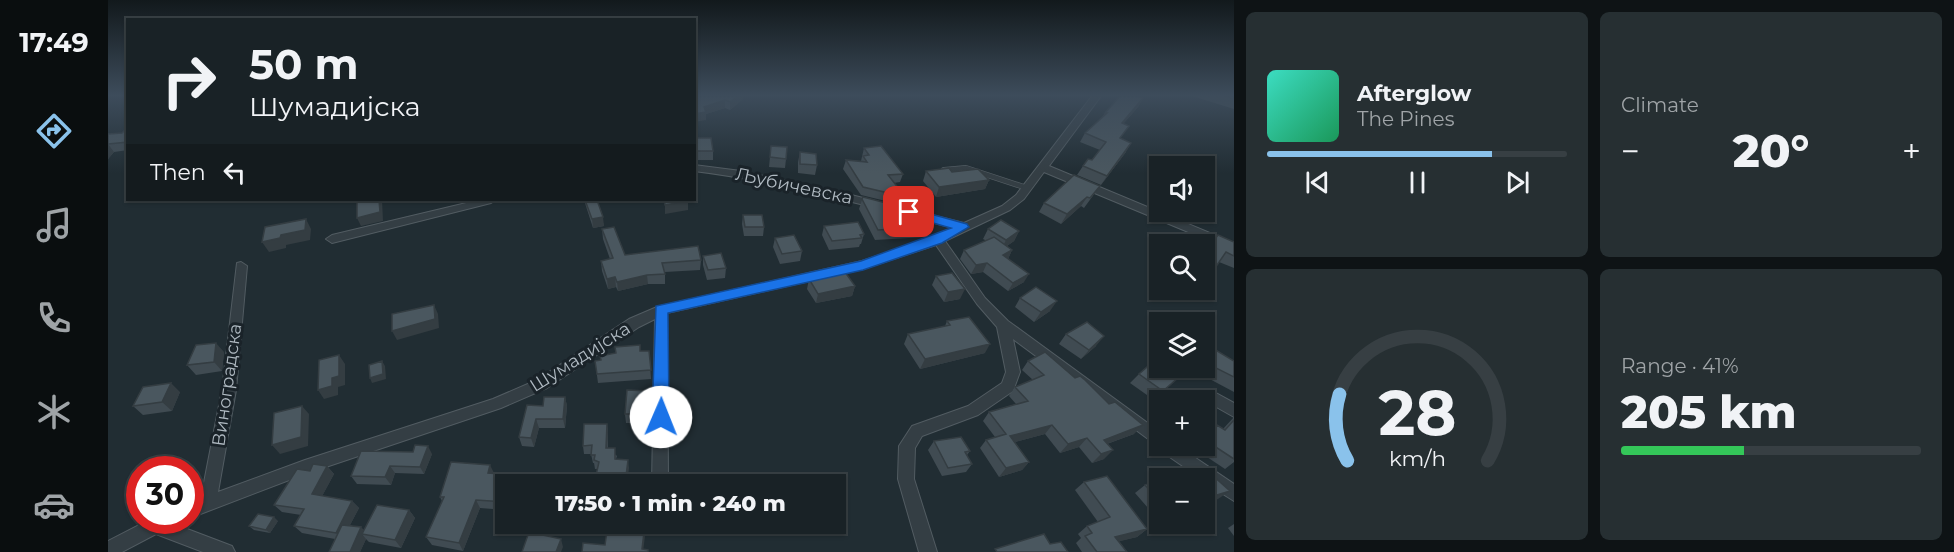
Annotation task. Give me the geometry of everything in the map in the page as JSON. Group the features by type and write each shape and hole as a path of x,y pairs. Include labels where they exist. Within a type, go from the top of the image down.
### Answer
{"street":[{"name":"Шумадијска","path":"204,505 305,467 496,404 542,384 634,323 661,310 863,266 938,240 1006,208 1044,168 1078,122"},
{"name":"Љубичевска","path":"696,168 741,174 832,194 963,227"},
{"path":"1044,168 1234,248"},
{"path":"332,239 486,201"},
{"path":"938,240 981,301 1003,324 1149,423"},
{"name":"Виноградска","path":"208,503 229,390 241,266"},
{"path":"660,474 661,310"},
{"path":"928,552 906,479 907,446 917,431 973,411 1008,387 1013,372 1003,324"},
{"path":"1215,400 1234,411"},
{"path":"1180,456 1234,494"},
{"path":"108,550 139,534"},
{"path":"186,534 226,552"}],"lane":[{"path":"945,170 966,168 1027,188"}],"building":[{"path":"1097,122 1123,122 1129,126 1120,138 1131,143 1107,176 1083,166 1088,159 1092,160 1106,142 1085,133"},
{"path":"126,129 126,142 108,144 108,134 122,133"},
{"path":"696,138 711,138 713,151 696,151"},
{"path":"771,146 787,147 786,159 770,157"},
{"path":"881,146 903,174 888,175 899,189 897,195 863,187 846,160 867,162 863,156 869,155 864,148"},
{"path":"800,152 816,154 817,165 800,164"},
{"path":"949,168 952,172 978,169 989,180 939,187 926,171"},
{"path":"1074,175 1100,186 1090,198 1087,197 1067,214 1044,203"},
{"path":"863,197 894,205 892,212 914,211 917,215 923,215 930,227 878,230"},
{"path":"357,201 379,201 380,212 357,218"},
{"path":"585,201 597,201 603,217 592,219"},
{"path":"664,201 688,201 665,205"},
{"path":"743,215 762,215 764,227 745,227"},
{"path":"306,219 305,230 262,242 265,227"},
{"path":"1001,220 1019,231 1006,240 988,229"},
{"path":"858,222 864,234 860,235 862,238 832,241 824,226"},
{"path":"614,227 625,255 698,246 701,260 662,263 665,274 647,275 617,282 615,277 607,279 601,261 613,258 602,229"},
{"path":"794,235 802,251 782,254 775,238"},
{"path":"1218,235 1234,242 1234,256 1226,252 1215,268 1215,239"},
{"path":"994,237 1012,250 1003,255 1029,274 1013,283 987,263 976,265 964,250"},
{"path":"721,253 726,268 708,270 703,256"},
{"path":"845,272 855,286 818,294 809,279"},
{"path":"952,273 965,289 948,292 936,276"},
{"path":"1036,287 1057,301 1041,312 1020,298"},
{"path":"434,305 435,319 392,331 392,314"},
{"path":"969,317 990,344 925,359 908,334 950,325 947,321"},
{"path":"1087,322 1104,336 1089,350 1066,334"},
{"path":"216,343 214,362 187,365 196,345"},
{"path":"640,345 640,351 649,351 651,370 597,374 595,361 601,360 600,356 616,353 615,347"},
{"path":"1215,350 1234,361 1234,377 1215,368"},
{"path":"1045,352 1075,378 1080,376 1085,380 1109,404 1115,402 1143,425 1104,440 1113,450 1101,454 1087,438 1068,444 1052,425 1010,436 1029,462 1006,468 986,440 1006,434 989,412 1028,401 1015,387 1044,375 1028,361"},
{"path":"339,355 339,376 332,378 332,386 318,390 319,360"},
{"path":"382,361 383,374 370,378 369,365"},
{"path":"1149,365 1149,378 1178,378 1162,390 1139,374"},
{"path":"171,383 162,402 133,406 143,387"},
{"path":"627,390 649,391 649,414 625,414"},
{"path":"544,397 565,397 563,419 536,419 531,438 519,437 527,405 543,406"},
{"path":"302,406 301,437 272,445 274,413"},
{"path":"1234,420 1234,459 1215,447 1215,428 1217,425 1225,430"},
{"path":"584,424 607,424 606,448 615,448 615,459 628,460 626,474 596,474 599,462 594,460 595,455 591,455 592,445 583,446"},
{"path":"961,437 970,451 965,452 972,464 948,468 934,441"},
{"path":"415,445 428,446 420,467 390,466 385,477 351,476 361,451 413,452"},
{"path":"451,462 490,465 488,473 504,474 495,474 495,501 476,500 459,543 426,537 444,497 440,497"},
{"path":"313,464 327,466 312,494 352,501 336,533 294,526 304,509 274,505 297,469 310,471"},
{"path":"1107,476 1147,529 1115,537 1127,552 1097,552 1085,536 1092,533 1087,526 1110,517 1084,482"},
{"path":"1215,478 1230,491 1215,496"},
{"path":"377,505 409,510 395,540 362,534"},
{"path":"258,514 274,517 266,530 249,526"},
{"path":"342,525 361,527 350,552 329,552"},
{"path":"528,534 561,539 556,552 522,552"},
{"path":"607,534 644,534 642,549 648,552 582,552 583,543 605,545"},
{"path":"1044,534 1050,544 1061,542 1068,552 997,552 995,549"}],"route":[{"path":"661,417 661,310 863,266 938,240 963,227 909,212"}]}
